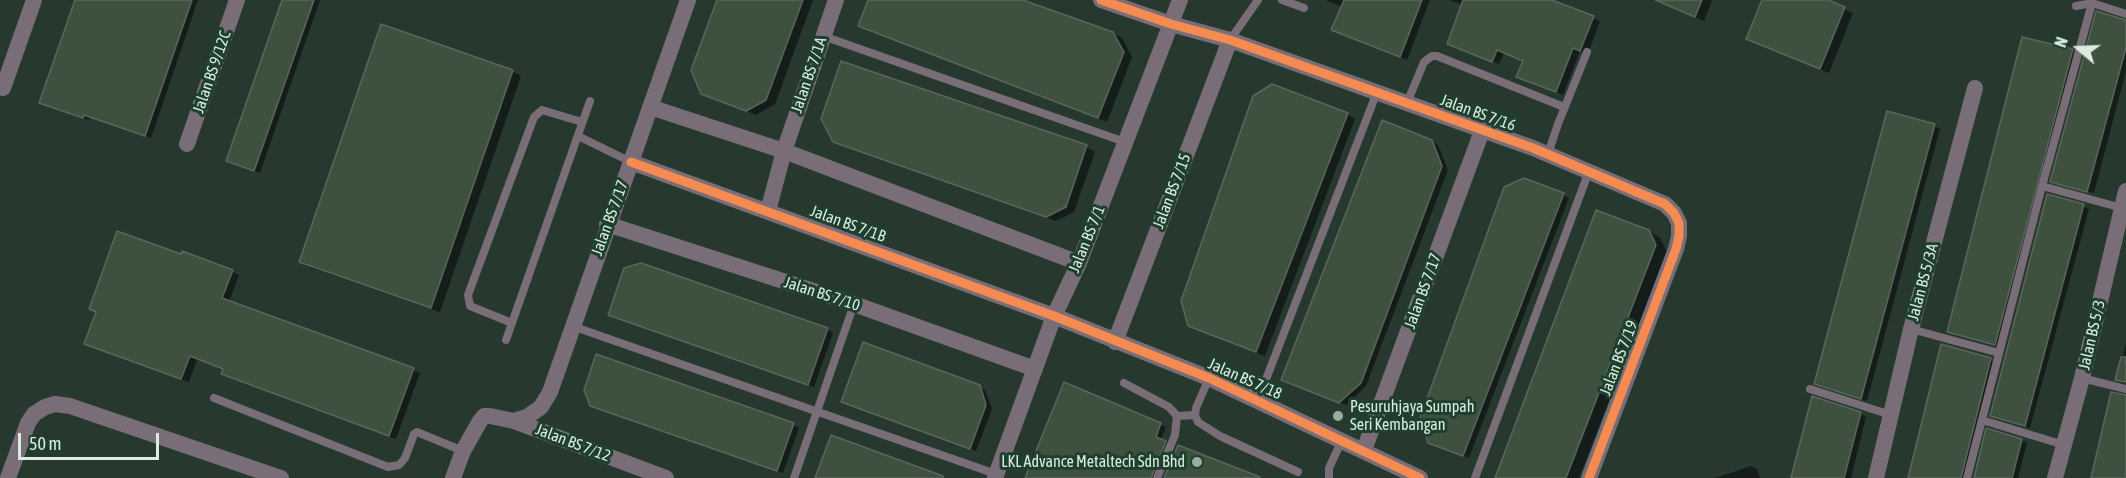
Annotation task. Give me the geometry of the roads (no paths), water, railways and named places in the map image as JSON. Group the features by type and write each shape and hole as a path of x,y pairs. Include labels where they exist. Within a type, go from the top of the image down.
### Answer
{"street":[{"path":"3,88 34,0"},
{"name":"Jalan BS 9/12C","path":"187,144 237,0"},
{"name":"Jalan BS 7/17","path":"514,421 527,417 541,407 550,392 688,0"},
{"name":"Jalan BS 7/1A","path":"768,210 783,151 836,0"},
{"path":"1101,0 1171,24"},
{"name":"Jalan BS 7/1","path":"995,476 1054,316 1079,263 1180,0"},
{"name":"Jalan BS 7/16","path":"1171,24 1230,40 1548,154 1665,204 1674,213 1679,223 1676,249"},
{"name":"Jalan BS 7/15","path":"1115,342 1230,40"},
{"name":"Jalan BS 5/3A","path":"1876,478 1911,329 1975,88"},
{"path":"650,107 783,151 1079,263"},
{"name":"Jalan BS 7/17","path":"1364,450 1482,131"},
{"name":"Jalan BS 7/1B","path":"631,162 1054,316"},
{"name":"Jalan BS 5/3","path":"2055,478 2082,378 2126,190"},
{"name":"Jalan BS 7/10","path":"608,224 854,304 1035,369"},
{"name":"Jalan BS 7/19","path":"1589,478 1676,249"},
{"name":"Jalan BS 7/18","path":"1054,316 1209,378 1420,478"},
{"path":"8,478 28,423 34,414 55,404 70,406 281,478"},
{"name":"Jalan BS 7/12","path":"463,450 484,416 514,421 666,478"},
{"path":"453,478 463,450"}],"lane":[{"path":"1230,40 1258,0"},
{"path":"1282,0 1304,8"},
{"path":"1967,478 2092,3"},
{"path":"2076,6 2092,3 2126,14"},
{"path":"823,36 1125,142"},
{"path":"1548,154 1564,107 1587,52"},
{"path":"1407,103 1424,62 1432,56 1443,58 1564,107"},
{"path":"1258,400 1377,92"},
{"path":"506,340 590,101"},
{"path":"512,323 470,306 468,295 537,112 542,110 582,122"},
{"path":"578,136 631,162"},
{"path":"1474,478 1589,171"},
{"path":"2042,186 2122,208"},
{"path":"794,478 854,304"},
{"path":"572,326 818,411 995,476"},
{"path":"1911,329 1999,353"},
{"path":"1209,378 1198,402 1195,415 1198,422 1298,472"},
{"path":"2082,378 2126,389"},
{"path":"1125,383 1169,407 1176,416 1175,435 1157,478"},
{"path":"1810,389 1892,415"},
{"path":"214,398 388,467 399,465 405,458 414,434 417,432 463,450"},
{"path":"1176,416 1195,415"},
{"path":"1982,420 2064,445"},
{"path":"1329,478 1329,468 1342,440"}],"place":[{"name":"Pesuruhjaya Sumpah Seri Kembangan","path":"1338,416"},
{"name":"LKL Advance Metaltech Sdn Bhd","path":"1197,462"}]}
